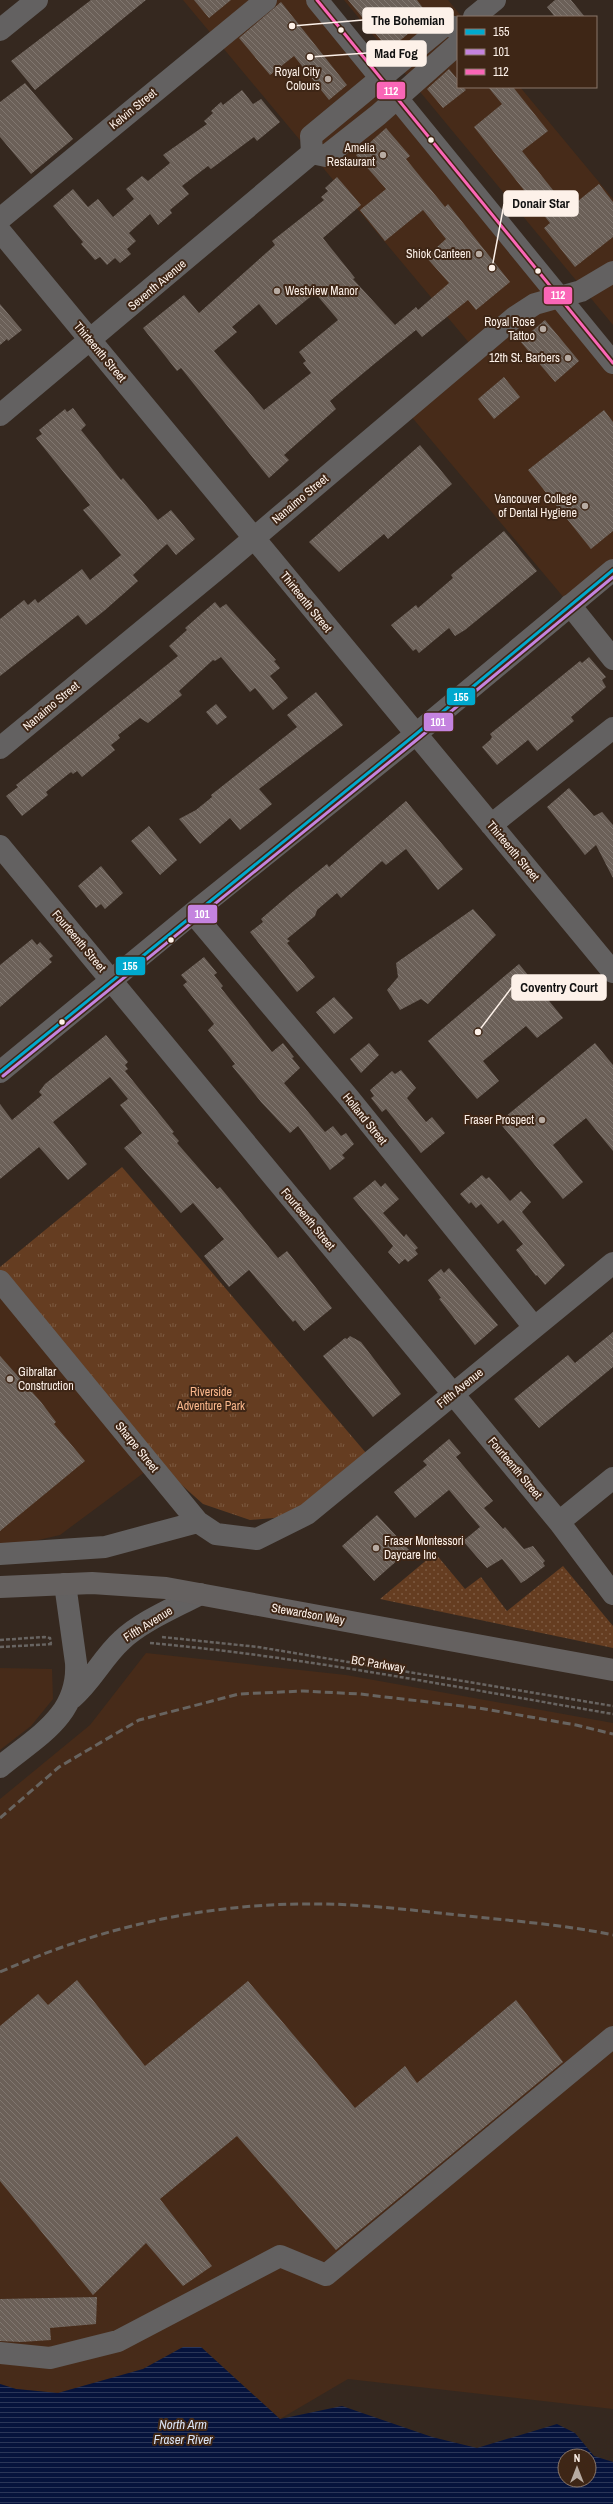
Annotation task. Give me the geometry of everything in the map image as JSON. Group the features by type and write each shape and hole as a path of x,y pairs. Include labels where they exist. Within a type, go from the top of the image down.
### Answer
{"main road":[{"name":"Stewardson Way","path":"0,1587 65,1584 166,1588 613,1670"}],"street":[{"path":"0,30 37,0"},
{"name":"Kelvin Street","path":"0,219 266,0"},
{"path":"317,0 613,363"},
{"path":"475,16 495,0"},
{"path":"457,28 445,25 311,136 312,153 326,156 457,45"},
{"name":"Seventh Avenue","path":"0,416 91,341 312,153"},
{"name":"Thirteenth Street","path":"0,231 613,972"},
{"name":"Nanaimo Street","path":"0,748 254,538 515,317 535,304 582,291 613,272"},
{"path":"0,1072 193,913 416,734 613,570"},
{"path":"570,606 613,659"},
{"path":"492,825 613,728"},
{"name":"Fourteenth Street","path":"0,846 559,1522 613,1594"},
{"name":"Holland Street","path":"193,913 349,1098 534,1327"},
{"name":"Fifth Avenue","path":"307,1514 613,1263"},
{"name":"Sharpe Street","path":"0,1281 198,1522 216,1534 257,1539 307,1514"},
{"path":"559,1522 613,1478"},
{"path":"0,1554 105,1547 198,1522"},
{"name":"Fifth Avenue","path":"65,1584 77,1676 72,1698"},
{"name":"Fifth Avenue","path":"0,1767 51,1725 72,1698 89,1681 107,1655 128,1634 200,1594"},
{"path":"0,2353 50,2358 118,2341 280,2256 326,2275 613,2037"}],"path":[{"name":"BC Parkway","path":"156,1636 258,1647 613,1706"},
{"path":"0,1640 44,1637 50,1638 51,1644 0,1647"},
{"name":"BC Parkway","path":"145,1643 268,1656 464,1687 613,1714"}],"shaded area":[{"path":"183,0 317,0 613,363 613,570 570,605 405,409 475,350"},
{"path":"344,0 448,0 461,16 457,16 457,88 521,88 613,199 613,325"},
{"path":"0,1274 157,1463 60,1535 0,1549"},
{"path":"146,1653 346,1675 613,1723 613,2409 348,2379 280,2419 201,2347 183,2347 143,2369 58,2393 16,2389 0,2384 0,1799 90,1725"},
{"path":"0,1668 52,1669 53,1699 31,1726 0,1750"}],"green space":[{"name":"Riverside Adventure Park","path":"122,1167 372,1460 307,1515 250,1520 203,1504 157,1463 0,1274 0,1267"},
{"path":"435,1553 465,1589 481,1577 507,1611 563,1566 613,1626 613,1648 380,1599"}],"water":[{"name":"North Arm Fraser River","path":"183,2347 201,2347 280,2419 342,2406 432,2437 477,2448 557,2424 575,2433 587,2448 557,2448 557,2488 597,2488 597,2457 613,2462 613,2504 0,2504 0,2384 16,2389 58,2393 143,2369"}],"building":[{"path":"91,0 146,0 35,90 11,61"},
{"path":"194,0 231,0 209,18"},
{"path":"348,0 417,0 423,8 402,25 409,33 389,50"},
{"path":"555,0 571,0 584,16 554,16 547,7"},
{"path":"281,2 347,85 329,100 294,56 270,75 239,38"},
{"path":"449,69 457,79 457,88 464,88 466,90 443,108 427,89"},
{"path":"25,83 73,139 31,174 0,137 0,102"},
{"path":"489,88 514,88 548,131 522,151 568,209 599,184 613,202 613,237 575,267 544,228 550,223 474,127 502,104"},
{"path":"242,90 253,104 261,99 280,122 257,141 254,137 211,169 208,166 182,186 189,194 170,210 172,213 158,225 150,214 129,233 136,241 127,249 131,254 120,263 115,258 107,265 100,257 95,260 81,244 83,242 53,206 73,189 88,207 98,199 113,217 134,199 126,189 142,176 148,181 170,163 163,155 207,124 204,121 213,113 211,111 221,102 223,105"},
{"path":"386,128 410,156 406,159 445,207 448,204 510,282 476,310 468,300 422,337 416,330 330,401 336,409 284,455 289,460 269,478 181,368 177,371 143,328 184,295 199,313 275,245 272,241 324,200 321,197 328,191 325,188 337,177 361,205 323,238 355,278 353,279 395,325 416,307 418,310 449,283 426,257 446,239 423,210 385,241 360,210 386,189 356,155","holes":["315,293 338,320 299,352 306,361 303,363 311,373 264,410 214,351 237,332 232,327 259,304 276,325"]},
{"path":"0,304 22,330 8,341 7,339 0,345"},
{"path":"545,320 579,361 555,382 520,341"},
{"path":"504,377 520,397 494,419 478,399"},
{"path":"73,408 86,425 81,430 121,480 123,478 158,520 171,510 195,539 176,555 167,544 133,575 138,581 104,611 86,625 78,615 0,676 0,619 24,600 28,605 35,599 38,603 82,569 90,580 121,555 83,510 90,505 36,438 42,434 39,430 65,409 67,412"},
{"name":"Vancouver College of Dental Hygiene","path":"604,410 613,422 613,531 591,549 528,470"},
{"path":"420,445 452,484 388,539 384,534 339,572 309,542"},
{"path":"504,531 537,571 465,630 455,636 449,628 419,653 416,649 413,651 391,625 416,605 418,608 453,578 451,575"},
{"path":"215,602 220,608 226,604 276,660 274,661 280,668 270,676 288,698 273,710 255,688 250,692 221,657 215,661 213,660 179,691 182,695 148,723 140,718 118,735 120,738 111,745 115,750 82,777 77,771 73,774 71,772 46,792 48,795 22,816 6,796 18,787 16,785 178,656 169,646 187,630 185,628"},
{"path":"589,657 606,677 602,680 606,687 571,717 574,721 537,751 528,740 497,765 482,747 492,737 490,734 580,661 582,663"},
{"path":"316,692 343,725 259,789 272,804 240,830 230,818 200,844 179,819 196,810 212,797 211,795 297,727 287,715"},
{"path":"216,704 227,717 217,725 206,712"},
{"path":"569,788 594,816 602,812 613,825 613,878 596,845 585,855 547,807"},
{"path":"406,801 463,869 438,890 406,849 386,865 382,861 341,898 337,893 317,910 315,916 287,939 290,941 287,943 315,977 297,992 250,932 263,922 261,919 290,894 327,864 329,867"},
{"path":"149,826 177,860 160,875 131,841"},
{"path":"101,866 123,893 105,909 101,904 96,908 78,886"},
{"path":"473,909 496,935 428,1004 421,999 400,1010 387,990 398,977 396,963"},
{"path":"32,939 37,945 40,942 53,956 49,959 52,962 0,1007 0,965"},
{"path":"204,957 217,973 214,975 223,986 221,988 272,1052 283,1043 294,1057 292,1058 300,1068 284,1083 325,1132 333,1126 341,1136 346,1133 354,1144 342,1155 345,1158 330,1170 298,1126 290,1133 261,1102 232,1066 235,1064 208,1030 214,1024 183,985 187,982 181,975"},
{"path":"519,964 563,1018 537,1038 526,1026 483,1061 499,1081 477,1099 428,1041"},
{"path":"334,997 353,1018 334,1034 316,1012"},
{"path":"106,1035 128,1062 125,1065 128,1069 125,1071 174,1132 172,1133 179,1141 177,1143 217,1189 220,1187 278,1258 287,1251 332,1308 304,1331 295,1320 293,1322 249,1270 229,1287 204,1256 224,1239 193,1203 181,1213 124,1148 142,1133 120,1105 128,1099 110,1077 53,1122 87,1164 68,1180 39,1147 0,1179 0,1104 12,1120 42,1095 39,1092 45,1084"},
{"path":"369,1043 379,1055 361,1073 350,1059"},
{"name":"Fraser Prospect","path":"595,1043 613,1065 613,1151 586,1118 553,1145 583,1182 563,1199 499,1122"},
{"path":"401,1070 416,1088 407,1098 426,1122 432,1117 445,1133 421,1153 386,1109 382,1112 371,1098 374,1096 370,1090 392,1071 395,1074"},
{"path":"482,1175 486,1179 489,1177 510,1201 521,1191 531,1202 522,1212 565,1265 545,1285 516,1250 523,1244 503,1220 498,1224 481,1204 476,1208 471,1202 469,1204 460,1194"},
{"path":"375,1180 381,1187 385,1183 399,1199 383,1213 404,1237 406,1234 418,1248 415,1250 418,1254 408,1262 405,1259 399,1264 388,1252 393,1246 353,1198"},
{"path":"449,1268 498,1325 475,1345 439,1299 441,1298 428,1280 441,1269 444,1273"},
{"path":"613,1332 613,1367 539,1428 514,1399 568,1355 575,1363"},
{"path":"350,1336 361,1342 401,1394 373,1417 323,1356 345,1338 347,1339"},
{"path":"0,1356 41,1402 56,1422 54,1424 85,1461 0,1531"},
{"path":"449,1439 461,1453 456,1457 493,1501 484,1508 503,1529 505,1527 524,1549 533,1546 545,1561 543,1563 545,1566 521,1583 502,1559 487,1568 463,1541 480,1527 449,1490 415,1518 394,1492 427,1465 423,1461"},
{"name":"Fraser Montessori Daycare Inc","path":"377,1515 409,1550 374,1581 342,1546"},
{"path":"77,1980 145,2066 248,1981 355,2108 405,2066 417,2083 516,2000 563,2062 336,2250 237,2136 160,2199 212,2266 183,2286 146,2243 93,2295 0,2181 0,2026 38,1994 48,2005"},
{"path":"97,2297 96,2324 50,2328 51,2340 21,2342 0,2341 0,2299"}],"railway":[{"path":"0,1818 59,1767 139,1720 239,1694 303,1691 360,1694 479,1708 576,1725 613,1734"},
{"path":"0,1972 79,1941 119,1929 200,1912 283,1904 326,1904 396,1908 540,1924 613,1935"}],"transit line":[{"name":"112","path":"317,0 613,363"},
{"name":"155","path":"0,1072 416,734 613,570"},
{"name":"101","path":"3,1076 419,738 613,577"}],"place":[{"name":"The Bohemian","path":"292,26"},
{"name":"Mad Fog","path":"310,57"},
{"name":"Royal City Colours","path":"328,79"},
{"name":"Amelia Restaurant","path":"383,155"},
{"name":"Shiok Canteen","path":"479,254"},
{"name":"Donair Star","path":"492,268"},
{"name":"Westview Manor","path":"277,291"},
{"name":"Royal Rose Tattoo","path":"543,329"},
{"name":"12th St. Barbers","path":"568,358"},
{"name":"Vancouver College of Dental Hygiene","path":"585,506"},
{"name":"Coventry Court","path":"478,1032"},
{"name":"Fraser Prospect","path":"542,1120"},
{"name":"Gibraltar Construction","path":"10,1379"},
{"name":"Fraser Montessori Daycare Inc","path":"376,1548"}]}
